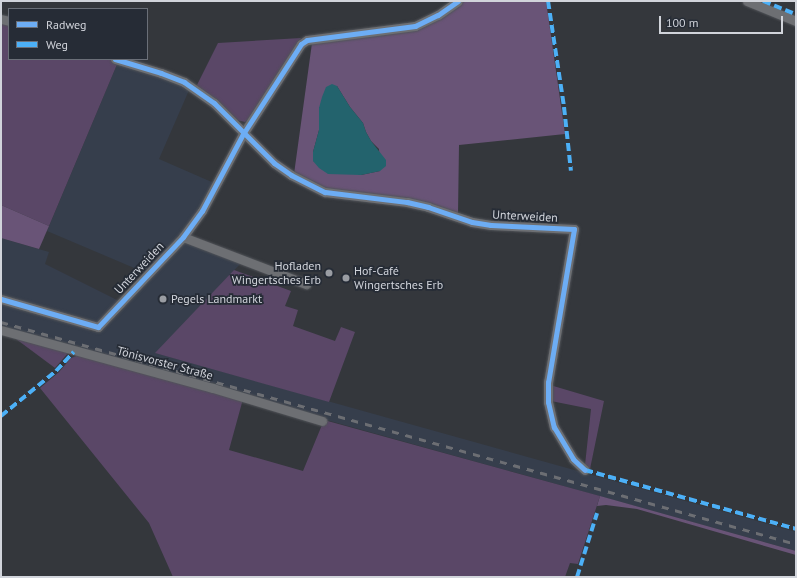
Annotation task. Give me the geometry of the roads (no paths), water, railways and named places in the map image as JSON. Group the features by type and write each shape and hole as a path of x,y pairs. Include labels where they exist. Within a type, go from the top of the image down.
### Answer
{"street":[{"name":"Unterweiden","path":"1,299 98,327 182,237 202,211 243,134 300,44 307,40 415,26 438,15 458,1"},
{"path":"747,1 796,21"},
{"name":"Unterweiden","path":"118,60 161,73 184,82 214,102 243,134 274,163 292,175 326,192 407,202 428,207 472,222 491,225 574,229 548,382 548,402 554,427 573,459 586,470"},
{"path":"182,237 306,284"},
{"name":"Tönisvorster Straße","path":"1,330 213,388 322,420"}],"water":[{"path":"332,84 337,86 350,107 363,123 371,141 386,160 386,166 380,171 361,175 328,174 319,168 313,161 313,152 319,130 319,108 326,87"}],"railway":[{"path":"1,322 796,544"}],"place":[{"name":"Hofladen Wingertsches Erb","path":"329,273"},
{"name":"Hof-Café Wingertsches Erb","path":"346,278"},
{"name":"Pegels Landmarkt","path":"163,299"}]}
